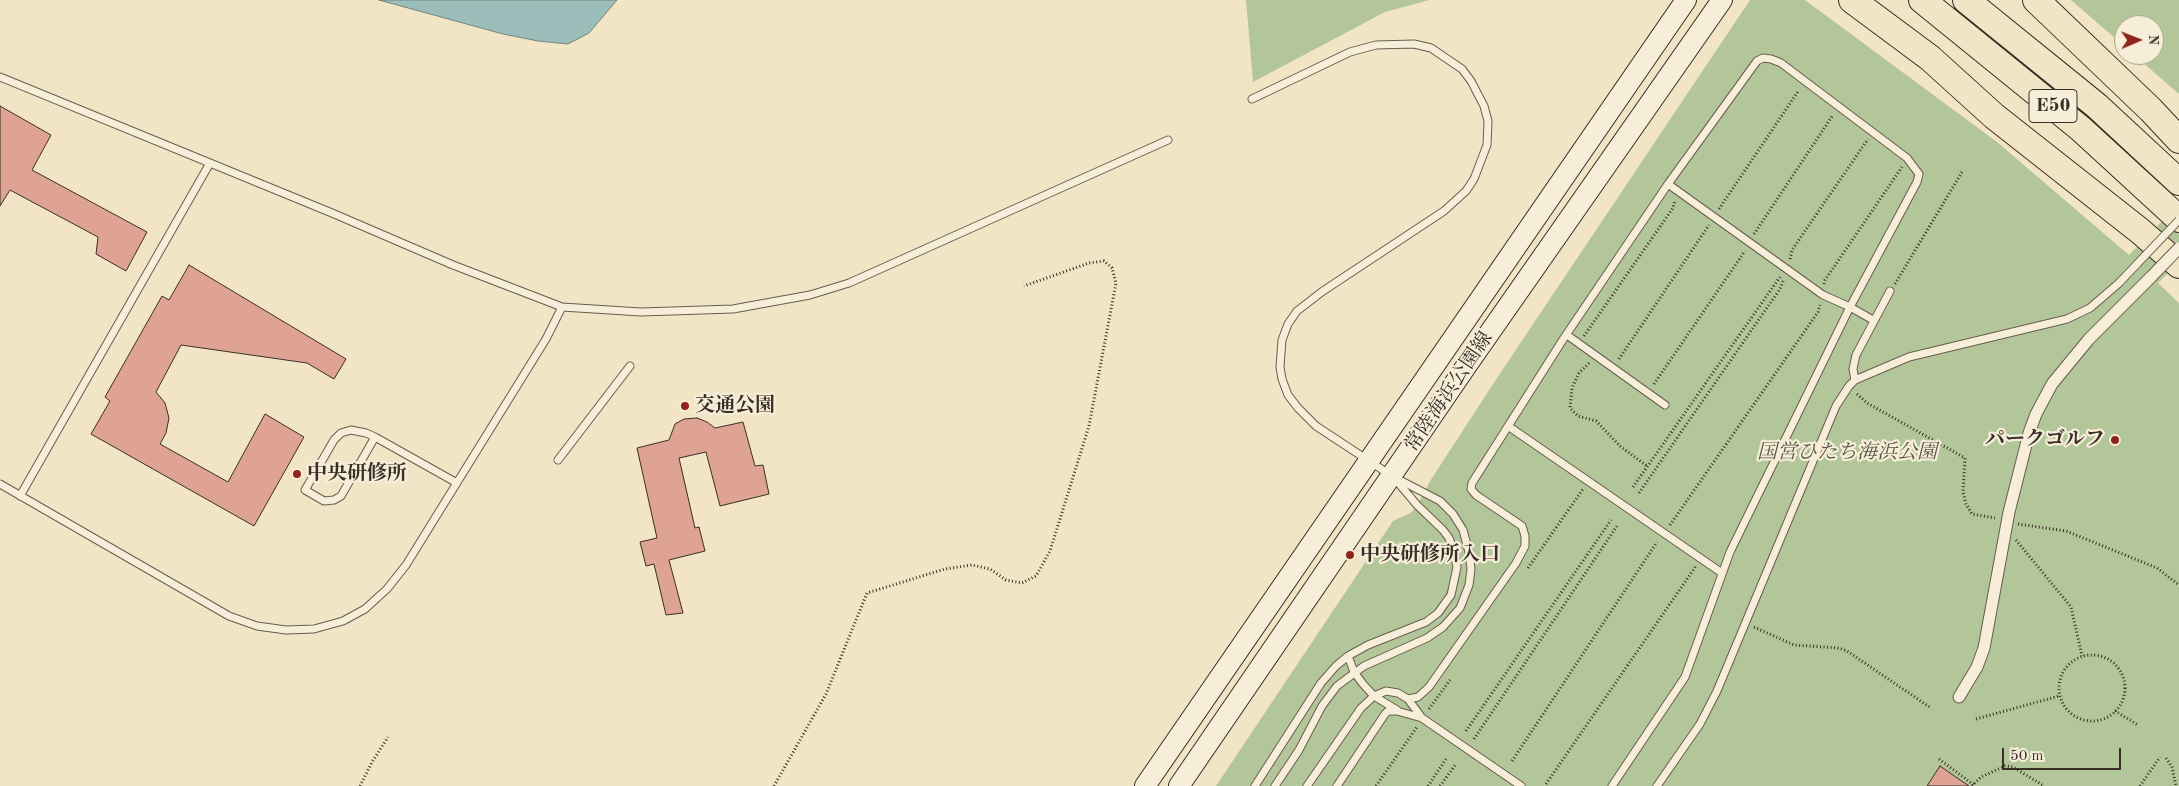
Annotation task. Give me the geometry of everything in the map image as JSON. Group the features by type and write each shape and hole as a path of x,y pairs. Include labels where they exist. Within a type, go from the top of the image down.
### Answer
{"highway":[{"path":"1852,0 1930,58 1994,116 2140,231 2179,265"},
{"name":"E50","path":"1922,0 2081,129 2179,219"},
{"name":"E50","path":"1966,0 2097,106 2179,182"},
{"path":"2036,0 2151,110 2179,140"}],"main road":[{"name":"常陸海浜公園線","path":"1145,786 1686,0"},
{"name":"常陸海浜公園線","path":"1179,786 1722,0"}],"street":[{"path":"1959,697 1977,667 1984,648 2007,522 2029,433 2036,414 2052,384 2089,339 2179,248"}],"lane":[{"path":"1252,99 1350,52 1376,45 1414,44 1431,48 1462,69 1471,81 1484,106 1488,121 1487,145 1478,170 1466,191 1444,211 1323,291 1297,311 1288,324 1282,340 1280,367 1282,379 1288,395 1298,408 1316,426 1369,461 1392,476 1440,501 1453,514 1463,530 1470,552 1469,585 1460,608 1443,627 1427,638 1354,672 1338,686 1322,706 1299,750 1275,786"},
{"path":"1408,699 1418,697 1428,687 1525,546 1522,526 1476,495 1471,489 1472,483 1567,335 1668,184 1757,61 1763,58 1781,63 1908,158 1919,174 1917,182 1850,307 1722,573 1685,677 1612,786"},
{"path":"0,77 453,265 562,307 641,312 741,308 810,295 849,283 888,268 1168,140"},
{"path":"20,496 210,163"},
{"path":"1668,184 1822,295 1850,307 1873,320"},
{"path":"1657,786 1700,724 1717,691 1744,622 1836,406 1849,386 1856,380 1909,357 2067,319 2090,308 2119,283 2179,219"},
{"path":"1856,380 1854,369 1856,355 1890,290"},
{"path":"0,484 229,616 257,626 286,630 314,629 343,621 365,609 387,589 406,565 546,339 562,307"},
{"path":"1567,335 1666,405"},
{"path":"558,460 630,366"},
{"path":"1508,426 1722,573"},
{"path":"375,438 341,496 334,500 324,501 305,490 341,433 351,430 360,431 375,438 457,483"},
{"path":"1255,786 1321,683 1348,656 1368,645 1426,622 1444,606 1454,583 1457,568 1449,538 1392,476"},
{"path":"1348,656 1354,672 1374,696 1397,711"},
{"path":"1307,786 1362,708 1374,696 1386,691 1398,693 1408,699 1422,718"},
{"path":"1337,786 1388,711 1397,711 1422,718 1521,786"}],"path":[{"path":"1639,493 1780,289 1792,250 1871,135"},
{"path":"1512,761 1664,533 1818,312 1825,280 1908,158"},
{"path":"1890,290 1962,172"},
{"path":"1579,344 1672,208 1678,190"},
{"path":"774,786 826,694 867,593 945,569 972,565 990,569 1006,580 1022,583 1036,576 1050,551 1090,426 1116,283 1112,268 1104,261 1089,263 1024,286"},
{"path":"1633,487 1773,284 1787,269"},
{"path":"1596,356 1579,373 1575,381 1572,388 1570,408 1578,416 1596,421 1621,447 1647,466"},
{"path":"1849,386 1867,403 1965,458 1963,492 1966,504 1972,514 2007,522 2066,531 2157,568 2179,585"},
{"path":"1466,731 1611,520"},
{"path":"1474,738 1617,526"},
{"path":"2005,537 2016,539 2071,608 2082,656"},
{"path":"1546,784 1701,559"},
{"path":"1744,622 1794,645 1839,648 1847,651 1931,708"},
{"path":"2082,656 2100,656 2109,660 2122,674 2125,694 2116,711 2107,717 2088,721 2070,713 2059,696 2060,676 2072,661 2082,656"},
{"path":"1976,719 2059,696"},
{"path":"2116,711 2138,726"},
{"path":"360,786 388,737"},
{"path":"2140,786 2160,757"},
{"path":"2166,758 2172,767 2176,786"},
{"path":"1428,786 1446,759"},
{"path":"1939,759 1973,785 1982,776 2005,766 2013,767 2044,786"},
{"path":"1440,786 1456,764"}],"green space":[{"path":"1246,0 1429,0 1385,12 1253,82"},
{"name":"国営ひたち海浜公園","path":"1750,0 1805,0 1997,142 2129,255 2179,204 2179,262 2158,283 2179,303 2179,786 1216,786 1393,521 1412,512 1417,505 1432,478 1497,378"},
{"path":"2071,0 2179,0 2179,94 2146,65 2164,65 2164,15 2114,15 2114,37"}],"water":[{"path":"379,0 617,0 589,33 568,44 538,41 503,34"}],"building":[{"path":"0,106 51,135 32,170 147,232 126,271 96,254 98,237 10,190 0,206"},
{"path":"189,265 346,359 334,379 307,363 181,345 156,392 165,403 169,418 166,433 160,444 228,482 265,414 304,437 254,526 91,434 110,401 105,397 162,296 169,300"},
{"path":"697,418 715,428 743,422 755,466 763,465 769,494 720,506 706,452 679,458 695,528 699,527 705,551 669,560 683,613 666,615 654,564 646,566 640,542 657,538 637,448 669,440 675,424 684,419"},
{"path":"1940,766 1969,786 1927,786"}],"place":[{"name":"交通公園","path":"685,406"},
{"name":"パークゴルフ","path":"2115,440"},
{"name":"中央研修所","path":"297,474"},
{"name":"中央研修所入口","path":"1350,555"}]}
